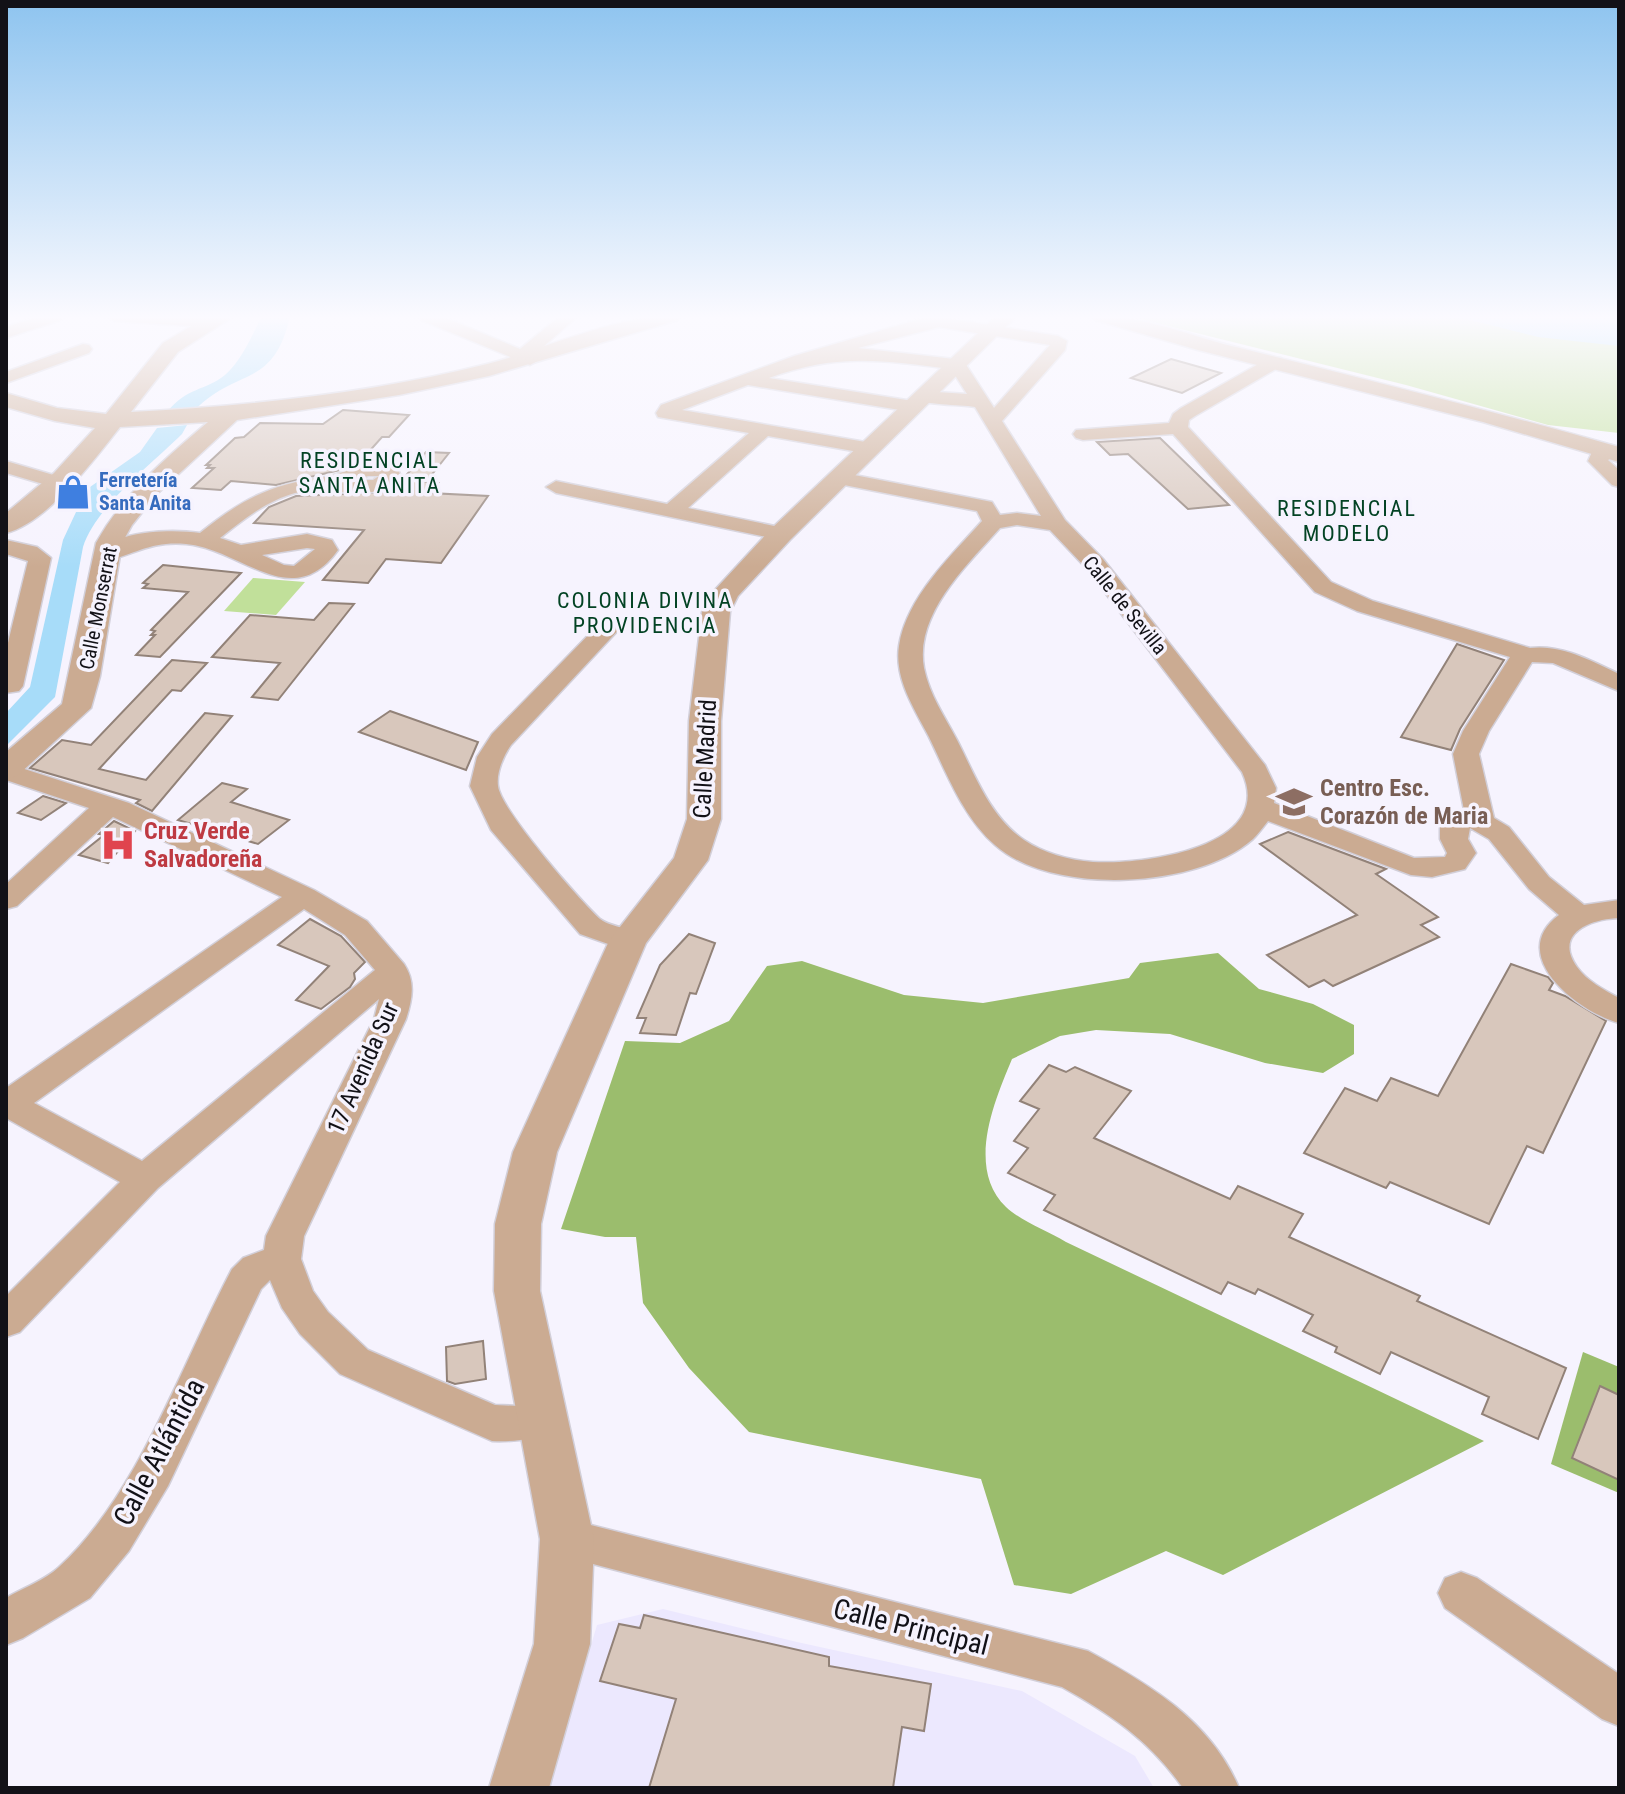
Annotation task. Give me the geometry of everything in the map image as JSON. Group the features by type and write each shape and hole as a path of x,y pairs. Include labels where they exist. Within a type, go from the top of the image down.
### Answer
{"street":[{"path":"6,400 70,417 113,421 216,416 322,400"},
{"path":"6,525 60,483 128,400"},
{"path":"693,400 665,413 870,448"},
{"path":"899,400 933,400"},
{"name":"Calle Madrid","path":"519,1788 562,1644 567,1539 517,1291 518,1224 524,1188 535,1152 628,941 691,860 704,819 705,721 716,612 726,593 781,534 919,400"},
{"path":"960,400 987,411 999,400"},
{"name":"Calle de Sevilla","path":"980,400 987,411 1006,503 1057,524 1095,564 1255,771 1263,790 1261,808"},
{"path":"1178,428 1180,418 1209,400"},
{"path":"1425,400 1616,452"},
{"name":"Calle Monserrat","path":"6,770 76,708 113,533 129,510 216,416"},
{"path":"1083,434 1178,428"},
{"path":"1178,428 1323,587 1365,606 1528,655 1548,655 1619,683"},
{"path":"672,511 763,431"},
{"path":"1616,452 1599,456 1598,461 1619,481"},
{"path":"6,467 60,483"},
{"path":"839,478 1006,503 1017,519 1057,524"},
{"path":"204,541 258,499 276,491 333,482"},
{"path":"556,487 781,534"},
{"path":"1006,503 946,577 919,618 910,663 921,696 987,821 1006,841 1027,854 1058,864 1096,871 1143,870 1185,861 1230,844 1250,828 1261,808 1396,861 1435,870 1455,863 1462,853 1454,839 1454,824 1462,818 1480,820 1505,837 1542,886 1578,915"},
{"path":"129,510 137,521 176,536 239,552"},
{"path":"107,554 137,540 176,536"},
{"path":"6,547 40,558 10,686"},
{"path":"611,625 501,740 490,757 484,786 501,824 591,927 628,941"},
{"path":"1480,820 1466,754 1476,731 1523,657 1528,655"},
{"name":"17 Avenida Sur","path":"6,770 109,805 303,896 356,928 393,971 397,994 390,1019 285,1236 282,1259"},
{"path":"6,900 109,805"},
{"path":"145,1179 7,1104 303,896"},
{"path":"1619,909 1578,915 1559,929 1553,948 1563,971 1586,994 1619,1012"},
{"path":"6,1321 145,1179 393,971"},
{"path":"282,1259 296,1297 314,1323 354,1362 492,1423 519,1424 541,1419"},
{"name":"Calle Atlántida","path":"6,1623 74,1583 113,1537 153,1473 246,1280 257,1269 282,1259"},
{"name":"Calle Principal","path":"567,1539 1071,1667 1141,1708 1181,1743 1214,1788"},
{"path":"1461,1593 1619,1702"}],"shaded area":[{"path":"663,1609 1022,1691 1135,1756 1154,1788 549,1788 597,1625"}],"green space":[{"path":"1458,400 1619,400 1619,433 1548,425"},
{"path":"253,578 305,582 276,615 224,611"},
{"path":"1218,953 1259,989 1313,1004 1354,1025 1354,1054 1323,1073 1265,1063 1170,1034 1096,1030 1060,1036 1012,1059 987,1134 988,1173 994,1191 1012,1212 1066,1242 1484,1441 1223,1575 1166,1551 1071,1594 1014,1585 981,1479 749,1432 689,1368 643,1303 636,1237 605,1237 561,1229 625,1041 680,1043 729,1021 767,966 802,961 904,995 983,1003 1129,978 1140,963"},
{"path":"1583,1352 1619,1367 1619,1493 1551,1464"}],"water":[{"path":"180,400 207,400 195,410 167,412"},
{"path":"187,425 182,434 112,501 90,532 83,547 55,697 6,746 6,713 30,687 63,540 83,497 90,487 140,452 157,428"}],"building":[{"path":"343,410 409,415 389,437 382,437 358,464 276,485 231,481 221,490 192,488 214,468 207,468 210,465 206,465 235,438 244,437 260,423 323,424"},
{"path":"1160,438 1229,505 1188,509 1128,454 1110,455 1097,442"},
{"path":"426,452 449,453 426,482 438,483 430,493 488,496 441,563 386,559 368,583 323,580 364,530 254,523 269,507 296,496 392,492"},
{"path":"163,565 241,573 160,657 136,655 155,635 151,635 155,631 151,630 188,592 143,588 148,584 143,583"},
{"path":"329,603 354,604 278,700 252,697 280,663 212,657 250,615 314,620"},
{"path":"1457,644 1504,660 1460,729 1451,750 1401,737"},
{"path":"172,660 207,663 181,691 172,690 99,769 146,780 205,713 232,716 152,811 136,803 140,800 30,768 62,740 91,745"},
{"path":"390,711 478,742 466,770 359,732"},
{"path":"222,783 247,789 231,802 289,820 258,844 178,820"},
{"path":"43,796 66,803 41,820 18,813"},
{"name":"Cruz Verde Salvadoreña","path":"114,821 135,831 108,863 79,855 104,835 99,834"},
{"path":"1288,832 1386,869 1376,874 1438,917 1421,925 1439,937 1333,986 1324,980 1309,987 1267,955 1357,915 1260,844"},
{"path":"310,919 341,936 365,962 354,973 355,979 350,987 321,1009 296,1000 329,966 278,945"},
{"path":"689,934 715,943 696,994 690,993 676,1035 640,1033 646,1018 637,1018 660,965"},
{"path":"1511,964 1548,977 1553,983 1549,990 1606,1021 1543,1153 1527,1146 1489,1224 1390,1182 1386,1188 1304,1153 1345,1088 1377,1101 1391,1078 1438,1096"},
{"path":"1049,1065 1066,1072 1075,1067 1131,1091 1094,1138 1230,1199 1238,1186 1303,1214 1289,1237 1420,1296 1417,1301 1566,1368 1538,1439 1482,1414 1489,1397 1391,1352 1380,1374 1335,1352 1337,1347 1303,1331 1313,1315 1258,1289 1255,1294 1228,1282 1221,1294 1044,1210 1055,1195 1008,1173 1028,1148 1014,1141 1039,1109 1020,1101"},
{"path":"483,1341 486,1379 455,1384 447,1381 446,1347"},
{"path":"1600,1386 1619,1395 1619,1480 1572,1458"},
{"path":"644,1615 829,1657 829,1666 931,1684 924,1731 902,1727 893,1788 649,1788 676,1699 600,1681 619,1624 640,1628"}],"place":[{"name":"Ferretería Santa Anita","path":"73,492"},
{"name":"Centro Esc. Corazón de Maria","path":"1294,802"},
{"name":"Cruz Verde Salvadoreña","path":"118,845"}],"district":[{"name":"RESIDENCIAL SANTA ANITA","path":"370,472"},
{"name":"RESIDENCIAL MODELO","path":"1347,520"},
{"name":"COLONIA DIVINA PROVIDENCIA","path":"645,612"}]}
